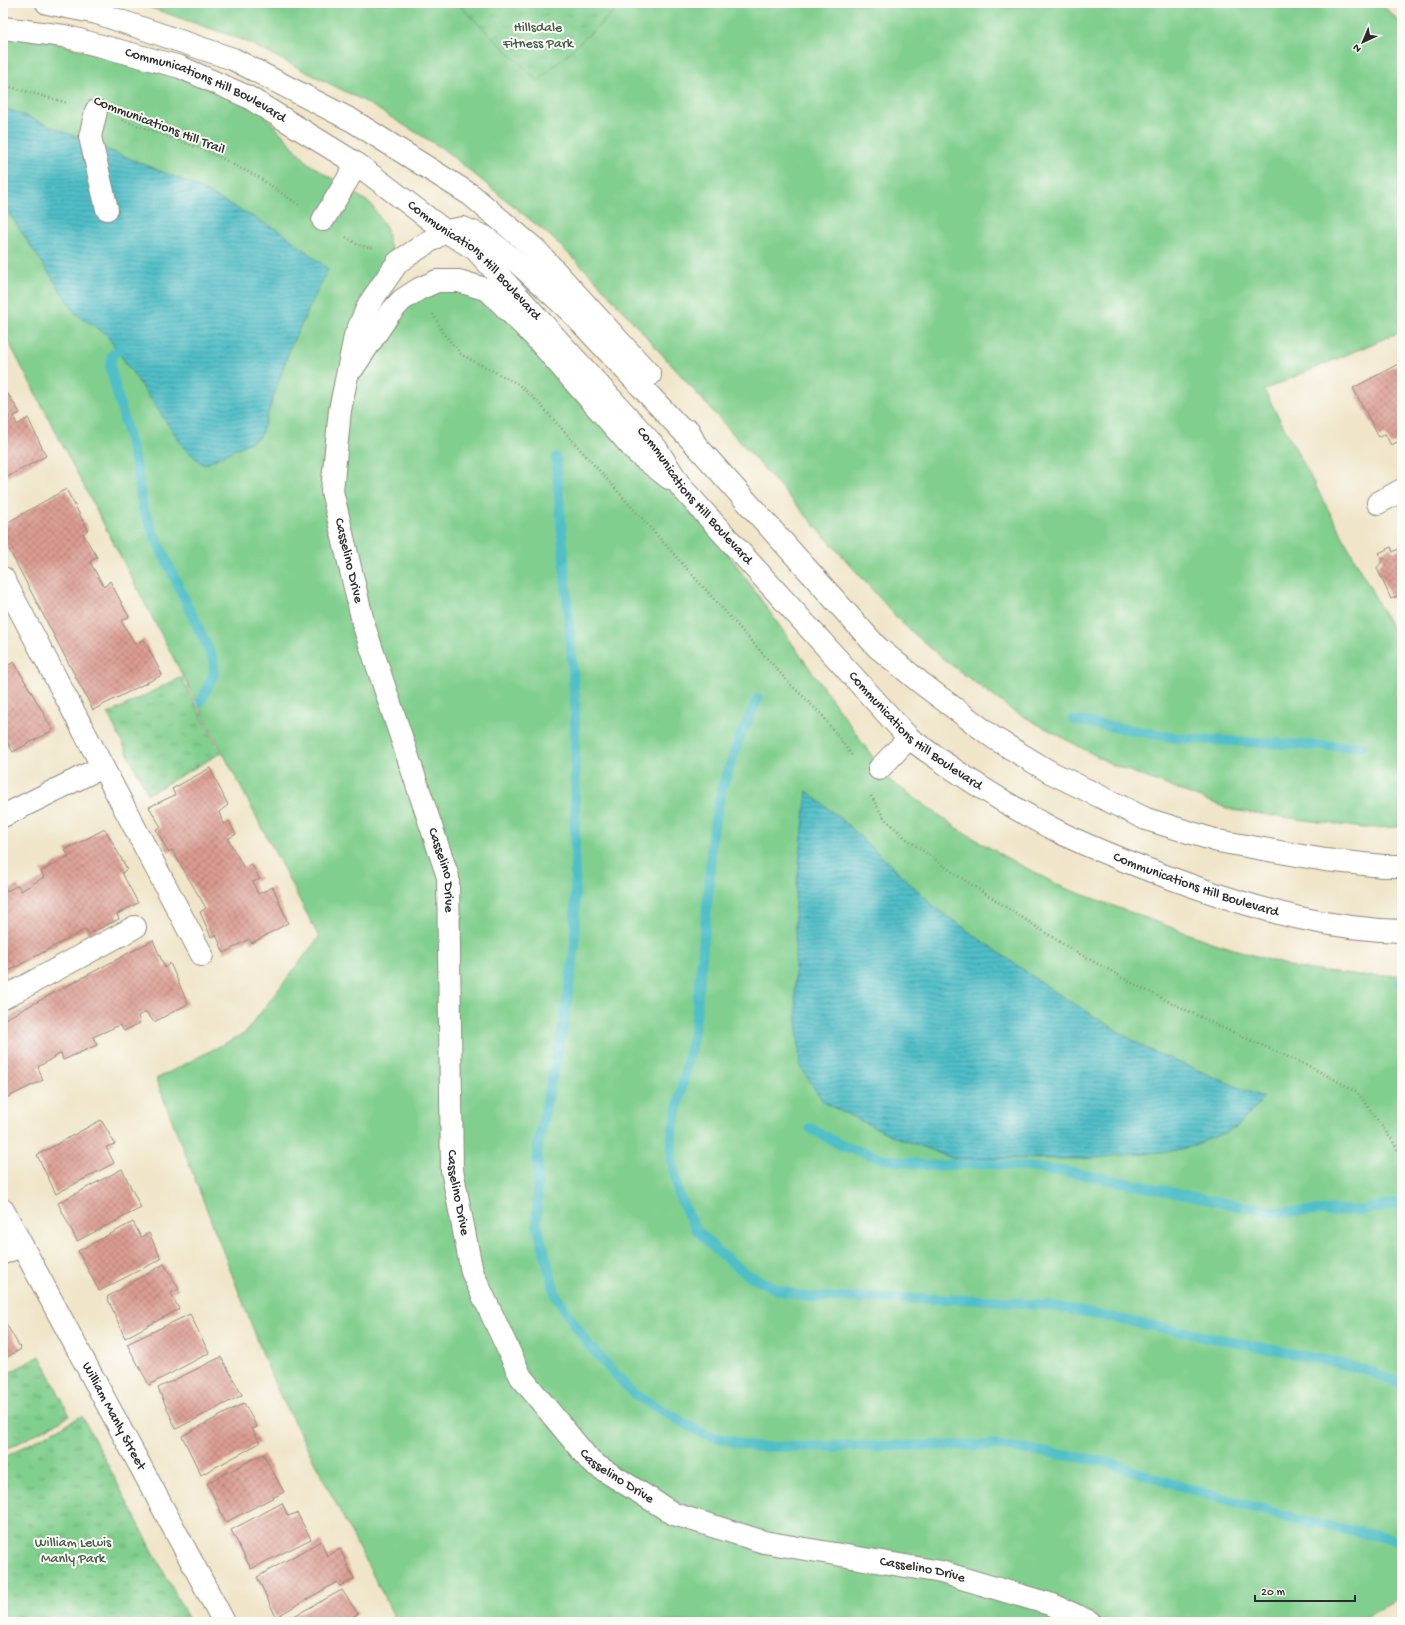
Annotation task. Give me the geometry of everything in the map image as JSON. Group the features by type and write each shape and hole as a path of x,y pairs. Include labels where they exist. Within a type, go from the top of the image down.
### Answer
{"street":[{"name":"Communications Hill Boulevard","path":"47,3 97,13 233,59 353,121 471,195 536,250 575,291 676,404 695,444 877,647 921,683 994,738 1050,772 1146,819 1218,841 1325,860 1383,866 1402,866"},
{"name":"Communications Hill Boulevard","path":"3,28 64,36 180,67 248,97 357,164 445,230 475,249 656,448 681,487 909,738 949,768 986,791 1064,834 1158,874 1247,905 1307,921 1367,930 1402,930"},
{"path":"96,111 90,137 107,209"},
{"path":"323,220 357,164"},
{"path":"445,230 463,228 485,236 502,249 571,312 695,444"},
{"name":"Casselino Drive","path":"445,230 398,262 369,304 355,336 340,410 332,491 364,626 448,877 452,1170 472,1272 520,1377 591,1462 674,1514 764,1542 941,1572 1053,1605 1090,1622"},
{"path":"348,375 389,314 402,300 419,289 437,281 459,281 488,290 536,338 637,453 681,487"},
{"path":"1378,503 1402,490"},
{"path":"3,578 202,955"},
{"path":"879,768 909,738"},
{"path":"3,816 102,767"},
{"path":"3,998 135,927"},
{"name":"William Manly Street","path":"3,1210 12,1249 224,1622"}],"path":[{"name":"Communications Hill Trail","path":"3,85 96,111 204,150 258,177 358,245 377,248"},
{"path":"172,1622 178,1619"}],"green space":[{"path":"137,3 1380,3 1402,24 1402,331 1264,390 1402,647 1402,827 1363,828 1232,810 1111,764 1012,710 942,658 902,623 592,276 549,235 442,148 364,101 243,40"},
{"name":"Hillsdale Fitness Park","path":"457,3 623,3 538,81"},
{"path":"3,28 248,97 308,163 371,204 387,229 389,243 398,262 355,336 419,289 488,290 681,487 889,780 960,830 1007,858 1062,887 1211,942 1295,968 1360,976 1402,975 1402,1597 1354,1622 399,1622 395,1618 275,1385 156,1079 245,1033 319,937 3,331"},
{"path":"181,677 221,753 148,794 108,714"},
{"path":"40,1356 70,1416 3,1451 3,1376"},
{"name":"William Lewis Manly Park","path":"82,1416 190,1622 3,1622 3,1458"}],"water":[{"path":"3,107 192,184 283,233 328,269 290,348 260,437 204,465 185,449 106,334 76,314 3,204"},
{"path":"807,791 849,826 937,909 1052,990 1147,1049 1264,1098 1236,1128 1182,1150 1081,1159 952,1158 893,1136 824,1103 800,1066 795,990 795,903"}],"building":[{"path":"1402,362 1402,440 1391,445 1385,434 1379,437 1353,388"},
{"path":"8,394 20,413 14,416 17,425 28,418 46,456 7,477 5,471 3,472 3,397"},
{"path":"66,489 88,530 83,534 97,557 90,562 104,587 110,581 129,617 121,621 135,644 144,639 162,675 93,710 3,538 3,525"},
{"path":"1391,547 1393,552 1402,547 1402,594 1391,599 1377,568 1383,560 1379,553"},
{"path":"14,662 53,730 13,752 7,742 3,744 3,668"},
{"path":"210,768 228,805 219,812 224,825 229,821 236,834 228,839 244,868 251,864 260,879 253,882 258,894 273,887 288,923 252,943 249,939 224,953 216,935 211,937 200,912 206,908 172,850 168,852 156,829 161,827 149,807 175,795 172,789"},
{"path":"105,829 127,869 122,873 138,903 117,914 119,919 88,934 86,929 5,973 7,977 3,978 3,893 18,885 21,891 44,877 41,871 69,857 65,850"},
{"path":"153,940 165,968 170,963 188,1004 154,1022 146,1012 138,1016 140,1023 124,1031 120,1025 93,1037 97,1045 63,1060 61,1053 38,1067 43,1080 6,1098 3,1091 3,1020"},
{"path":"101,1120 115,1144 106,1147 114,1163 56,1194 37,1155"},
{"path":"122,1169 141,1208 77,1241 58,1203"},
{"path":"133,1222 141,1237 149,1233 161,1259 99,1291 78,1251"},
{"path":"164,1264 179,1289 171,1293 179,1309 125,1338 107,1297"},
{"path":"190,1314 209,1353 149,1385 127,1344"},
{"path":"3,1319 21,1349 3,1359"},
{"path":"221,1357 242,1395 176,1429 158,1388"},
{"path":"244,1403 257,1427 252,1429 260,1443 201,1475 182,1436"},
{"path":"263,1454 284,1492 226,1522 207,1483"},
{"path":"282,1503 288,1516 297,1513 311,1539 251,1569 231,1530"},
{"path":"321,1541 327,1556 340,1549 354,1579 340,1586 337,1582 276,1617 257,1577"},
{"path":"342,1590 358,1614 352,1617 355,1622 283,1622"}],"waterway":[{"path":"124,346 112,355 110,366 137,469 143,508 214,661 214,673 201,702"},
{"path":"556,458 575,700 575,945 565,1017 538,1145 537,1224 556,1296 590,1347 634,1394 703,1434 754,1447 995,1445 1103,1461 1186,1488 1300,1520 1392,1539 1402,1543"},
{"path":"758,699 739,739 722,788 712,837 709,888 695,1027 672,1134 672,1161 679,1196 695,1228 717,1251 745,1273 778,1290 806,1297 990,1300 1058,1307 1344,1364 1372,1372 1402,1384"},
{"path":"1073,720 1176,738 1321,746 1362,746"},
{"path":"810,1128 843,1146 884,1159 934,1166 982,1163 1037,1168 1087,1175 1239,1206 1279,1212 1362,1210 1402,1203"}]}
